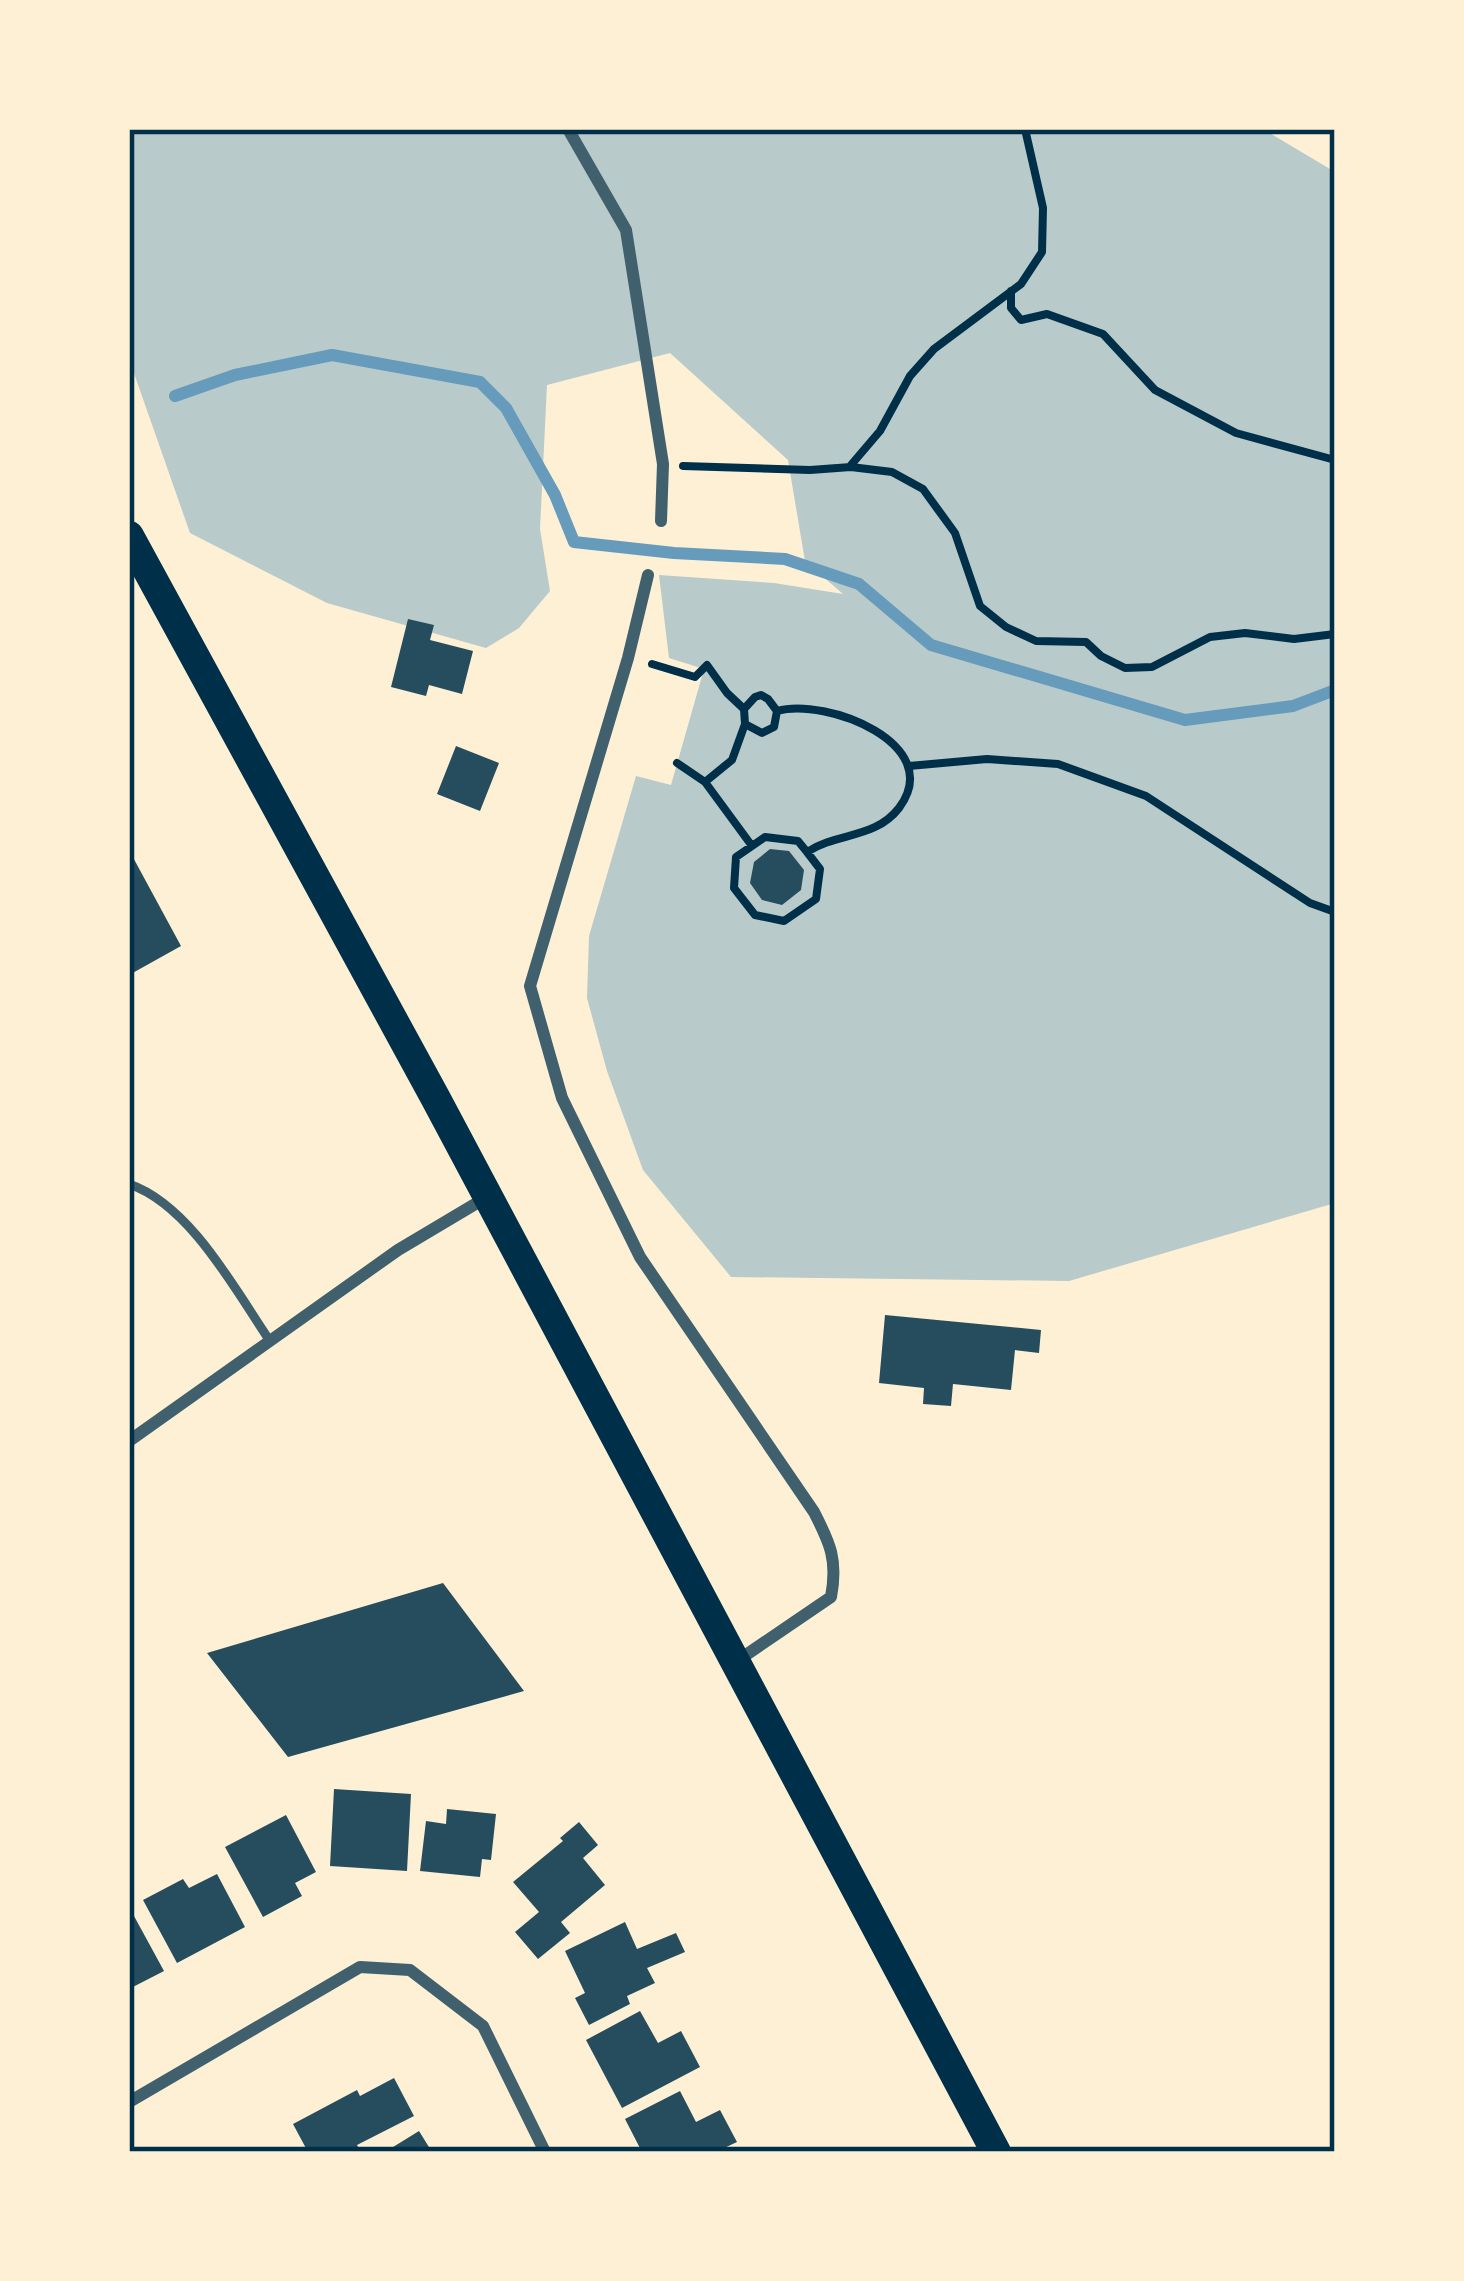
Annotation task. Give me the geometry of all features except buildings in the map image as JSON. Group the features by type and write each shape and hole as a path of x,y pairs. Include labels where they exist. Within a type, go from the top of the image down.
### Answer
{"main road":[{"path":"129,536 488,1196 996,2152"}],"street":[{"path":"568,129 626,230 663,464 661,521"},
{"path":"648,574 628,658 530,986 562,1098 640,1257 814,1511 832,1546 831,1597 735,1662"},
{"path":"129,1441 398,1250 488,1196"},
{"path":"129,2102 360,1967 410,1970 483,2026 545,2152"}],"lane":[{"path":"129,1184 150,1191 185,1220 271,1340"}],"path":[{"path":"850,466 880,431 910,376 934,349 1021,284 1042,251 1042,208 1025,129"},
{"path":"1011,291 1011,308 1021,320 1047,314 1102,334 1155,390 1236,433 1335,460"},
{"path":"663,464 810,470 850,466 892,472 923,489 955,533 980,606 1006,627 1036,641 1086,642 1125,668 1152,667 1210,637 1245,633 1294,639 1335,634"},
{"path":"628,658 695,677 707,665 744,709 745,724 732,760 705,782"},
{"path":"744,709 761,695 777,711 774,727 761,734 745,724"},
{"path":"777,711 791,707 838,713 883,734 909,766 910,785 900,807 880,826 824,841 807,851"},
{"path":"909,766 988,758 1058,764 1146,796 1310,903 1335,912"},
{"path":"677,763 705,782 752,846"},
{"path":"765,837 798,841 807,851 820,869 816,899 784,922 754,915 734,888 736,857 765,837"}],"shaded area":[{"path":"129,129 1263,129 1335,172 1335,1203 1069,1281 731,1277 643,1170 587,998 589,936 636,776 671,785 704,669 669,658 659,575 774,583 843,594 805,561 788,460 670,353 547,385 540,529 550,591 519,628 486,648 327,603 190,533 129,359"}],"waterway":[{"path":"175,396 235,375 332,355 480,382 506,408 555,495 574,542 785,559 859,584 931,645 1185,720 1293,706 1335,690"}]}
